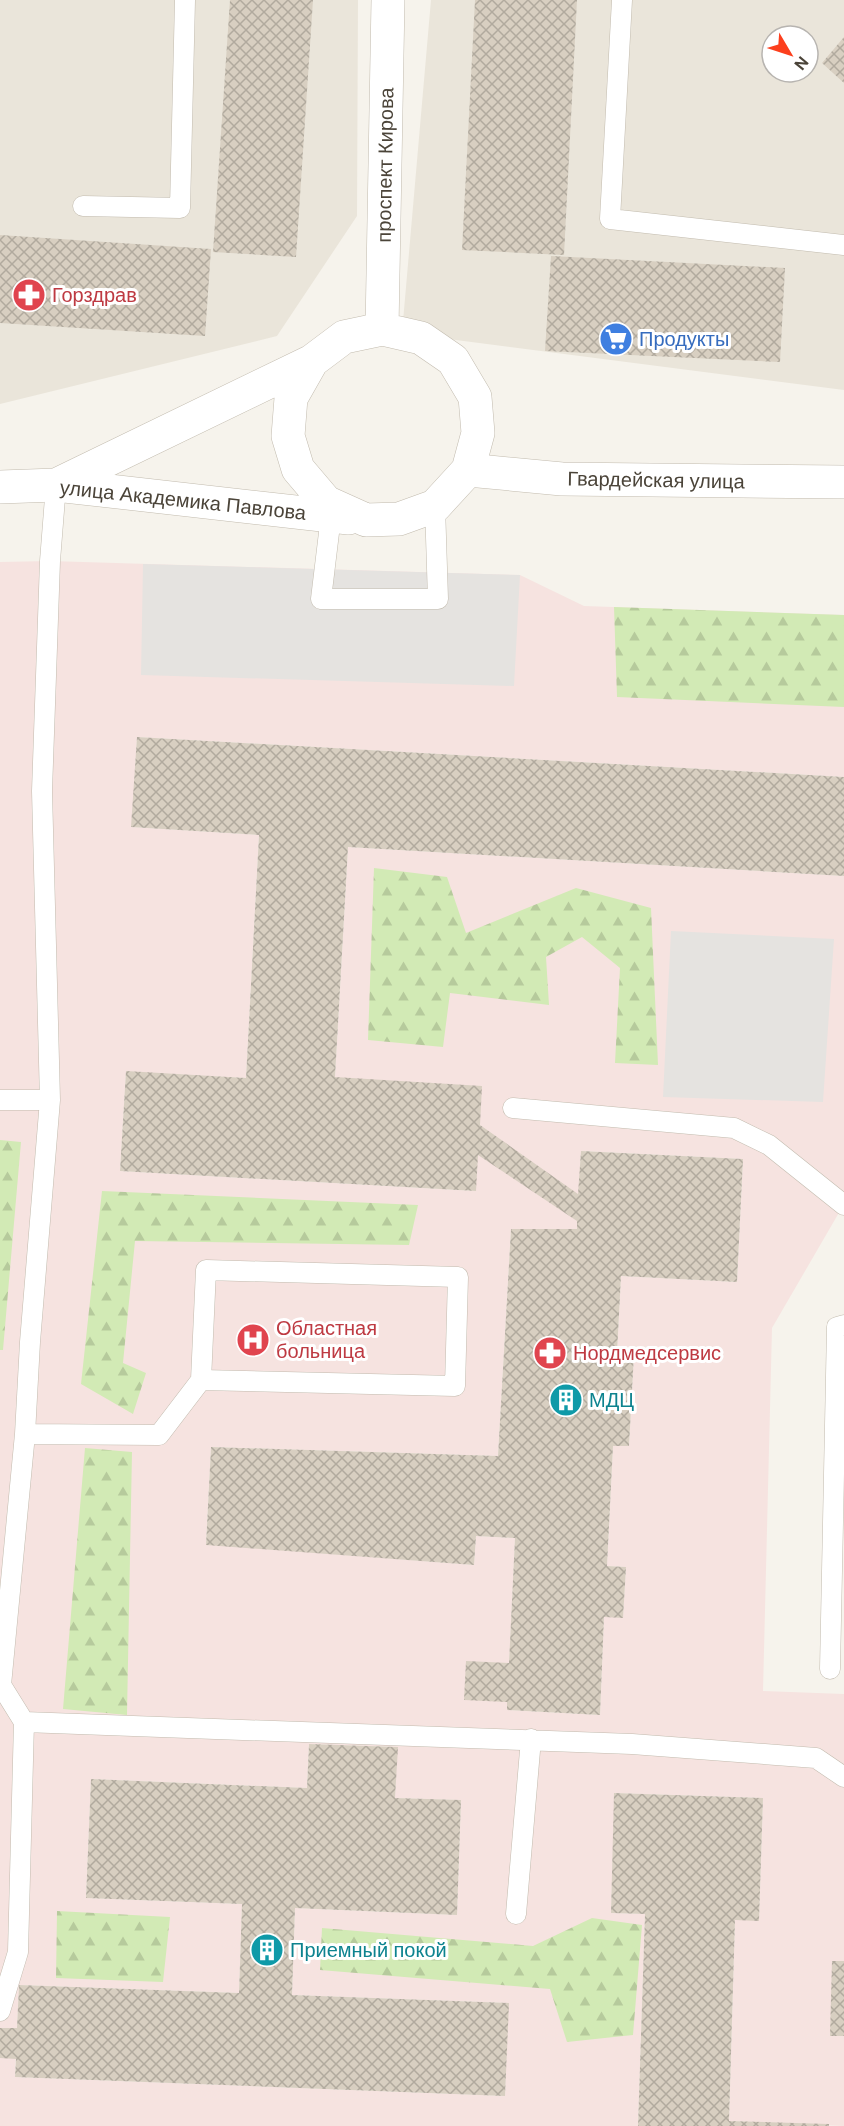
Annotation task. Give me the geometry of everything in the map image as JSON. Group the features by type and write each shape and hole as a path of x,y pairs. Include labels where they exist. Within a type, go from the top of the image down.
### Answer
{"street":[{"name":"проспект Кирова","path":"382,329 388,0"},
{"path":"56,485 312,361 344,337 382,329 421,338 453,360 474,397 478,433 468,470 435,506 399,519 366,520 326,502 298,469 288,436 291,398 312,361"},
{"name":"Гвардейская улица","path":"468,470 562,479 844,482"},
{"name":"улица Академика Павлова","path":"0,487 56,485 366,520"}],"lane":[{"path":"83,206 180,208 185,0"},
{"path":"622,0 610,219 844,245"},
{"path":"0,2011 18,1952 24,1722 2,1686 3,1634 25,1434 30,1342 50,1100 42,791 50,561 56,485"},
{"path":"331,516 321,598 438,599 435,506"},
{"path":"0,1100 50,1100"},
{"path":"513,1108 734,1128 769,1145 844,1205"},
{"path":"25,1434 159,1435 201,1380 206,1270 458,1277 455,1386 201,1380"},
{"path":"830,1669 837,1327 844,1324"},
{"path":"24,1722 632,1744 816,1758 844,1777"},
{"path":"516,1914 531,1739"}],"shaded area":[{"path":"0,0 358,0 357,216 277,336 0,404"},
{"path":"431,0 844,0 844,390 402,333"},
{"name":"Областная больница","path":"50,561 520,575 584,606 844,615 844,777 137,737 132,827 259,835 246,1078 126,1072 120,1171 476,1191 335,1077 348,847 844,876 844,1204 772,1328 763,1691 844,1694 844,2126 729,2121 735,1920 759,1920 763,1798 615,1793 611,1913 645,1914 638,2126 0,2126 0,562","holes":["581,1151 743,1159 737,1282 621,1276 617,1353 634,1354 629,1446 613,1446 607,1566 626,1567 623,1617 604,1617 600,1715 507,1710 515,1538 476,1536 474,1565 206,1544 211,1447 498,1456 511,1229 577,1229","309,1744 397,1747 395,1798 461,1800 457,1915 295,1908 292,1995 508,2003 505,2096 15,2077 19,1985 239,1993 242,1904 86,1898 91,1779 307,1788"]},
{"path":"143,564 520,575 514,686 141,675"},
{"path":"671,931 834,939 823,1102 663,1097"}],"green space":[{"path":"614,607 844,615 844,707 617,697"},
{"path":"374,868 447,877 466,933 576,888 651,908 658,1065 615,1063 620,968 582,937 546,957 549,1005 450,993 443,1047 368,1040"},
{"path":"0,1140 21,1142 3,1350 0,1350"},
{"path":"102,1191 418,1205 409,1245 135,1241 123,1363 146,1373 133,1414 81,1384"},
{"path":"85,1448 132,1452 127,1715 63,1709"},
{"path":"57,1911 170,1917 163,1982 56,1978"},
{"path":"592,1918 642,1925 633,2035 567,2042 550,1989 320,1970 322,1928 533,1946"}],"building":[{"path":"230,0 313,0 296,257 213,252"},
{"path":"475,0 577,0 564,255 462,250"},
{"path":"844,37 844,83 822,63"},
{"path":"0,235 211,249 205,336 0,323"},
{"path":"551,256 785,268 780,362 545,351"},
{"path":"137,737 844,777 844,876 348,847 335,1077 482,1086 480,1125 578,1194 581,1151 743,1159 737,1282 621,1276 617,1353 634,1354 629,1446 613,1446 607,1566 626,1567 623,1618 604,1617 600,1715 507,1710 507,1702 464,1700 466,1661 509,1663 515,1538 476,1536 474,1565 206,1545 211,1447 498,1456 511,1229 577,1229 577,1221 478,1155 476,1191 120,1171 126,1071 246,1078 259,835 131,827"},
{"name":"Приемный покой","path":"309,1744 398,1747 395,1798 461,1800 457,1915 295,1908 292,1995 509,2003 505,2096 15,2077 16,2059 0,2058 0,2028 17,2028 19,1985 239,1993 242,1904 86,1898 91,1779 307,1788"},
{"path":"614,1793 763,1798 759,1921 735,1920 729,2121 829,2124 829,2126 638,2126 645,1914 611,1913"},
{"path":"832,1961 844,1961 844,2036 830,2036"}],"place":[{"name":"Горздрав","path":"29,295"},
{"name":"Продукты","path":"616,339"},
{"name":"Областная больница","path":"253,1340"},
{"name":"Нордмедсервис","path":"550,1353"},
{"name":"МДЦ","path":"566,1400"},
{"name":"Приемный покой","path":"267,1950"}]}
